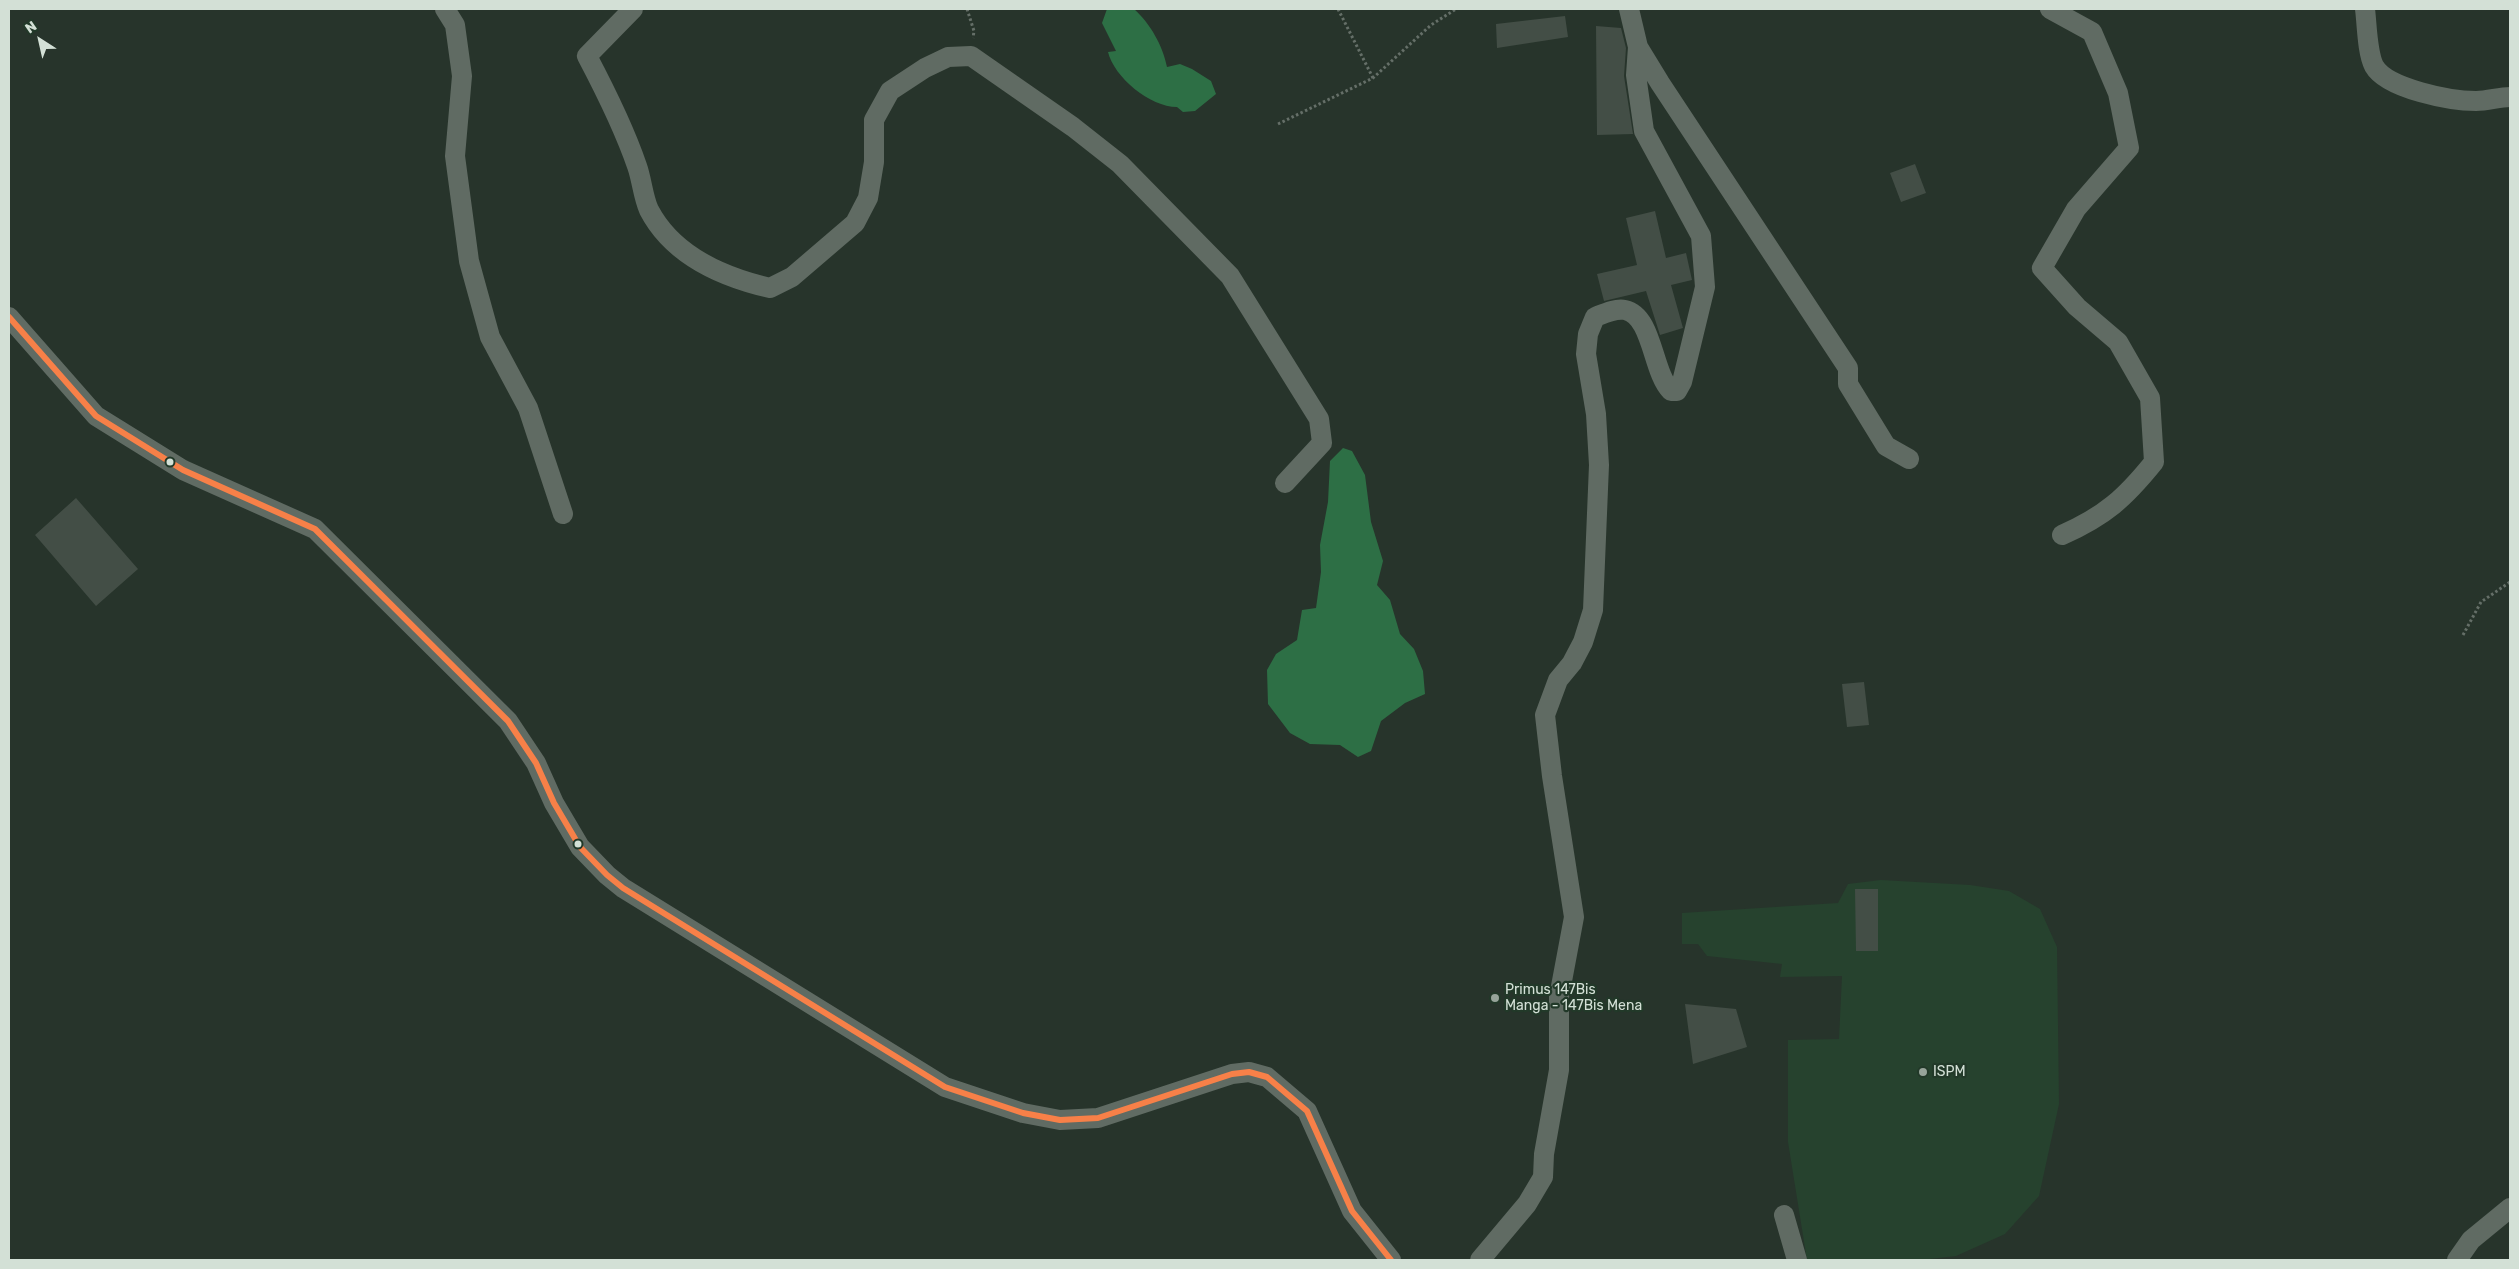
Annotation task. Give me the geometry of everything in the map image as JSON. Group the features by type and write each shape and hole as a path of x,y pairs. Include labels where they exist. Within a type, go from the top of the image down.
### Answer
{"street":[{"path":"445,9 455,25 462,76 455,156 469,261 490,337 528,408 563,514"},
{"path":"634,9 587,56 613,105 637,167 649,209 667,236 689,257 751,284 770,288 792,277 855,223 868,198 874,162 874,120 890,91 925,68 948,57 971,56 1073,127 1120,164 1230,276 1319,419 1322,443 1285,483"},
{"path":"1480,1260 1528,1204 1543,1177 1544,1154 1558,1070 1559,997 1574,917 1552,776 1545,715 1558,680 1572,663 1583,642 1592,610 1599,465 1596,414 1586,354 1588,334 1595,318 1610,312 1624,310 1638,318 1648,337 1665,385 1671,391 1677,390 1682,382 1705,287 1701,236 1644,131 1636,75 1638,48 1629,9"},
{"path":"2050,9 2092,32 2118,93 2129,148 2076,209 2042,268 2077,307 2118,342 2150,398 2154,462 2130,491 2092,521 2062,535"},
{"path":"2366,9 2368,41 2374,65 2386,78 2401,86 2450,99 2478,101 2510,97"},
{"path":"1638,48 1848,368 1848,384 1886,446 1909,459"},
{"path":"9,318 96,416 183,470 315,529 508,721 536,763 554,802 580,847 606,875 623,888 945,1087 1023,1113 1060,1120 1098,1118 1232,1074 1249,1072 1267,1077 1307,1110 1352,1211 1392,1260"},
{"path":"2457,1260 2471,1240 2510,1208"},
{"path":"1784,1215 1797,1260"}],"path":[{"path":"966,9 974,31 971,56"},
{"path":"1338,9 1373,78"},
{"path":"1278,124 1373,78 1431,25 1456,9"},
{"path":"2463,635 2482,602 2510,582"}],"shaded area":[{"path":"1107,9 1134,9 1155,35 1167,67 1180,64 1192,69 1211,81 1216,94 1195,111 1183,112 1177,107 1156,102 1135,89 1118,71 1108,52 1116,51 1102,23"},
{"path":"1343,448 1352,451 1365,475 1371,522 1383,561 1377,585 1390,600 1400,634 1414,649 1423,671 1425,694 1405,703 1381,721 1371,751 1358,757 1340,745 1310,744 1290,733 1268,704 1267,670 1276,654 1297,640 1302,610 1316,608 1321,572 1320,545 1328,502 1330,461"},
{"name":"ISPM","path":"1881,880 1970,885 2009,891 2040,909 2057,947 2059,1104 2039,1196 2005,1234 1956,1256 1921,1260 1807,1260 1788,1142 1788,1040 1839,1039 1842,976 1780,977 1782,964 1707,956 1698,944 1682,944 1682,913 1838,903 1848,884"}],"building":[{"path":"1565,16 1568,37 1497,48 1496,24"},
{"path":"1596,26 1621,28 1626,48 1624,76 1633,134 1597,135"},
{"path":"1915,164 1926,193 1901,202 1890,173"},
{"path":"1655,211 1666,258 1686,253 1692,280 1671,285 1683,328 1660,335 1646,291 1604,301 1597,274 1637,265 1626,218"},
{"path":"76,498 138,569 96,606 35,535"},
{"path":"1864,682 1869,725 1847,727 1842,684"},
{"path":"1855,889 1878,889 1878,951 1856,951"},
{"path":"1685,1004 1736,1009 1747,1047 1693,1064"}],"transit line":[{"path":"9,317 96,416 183,470 315,529 508,721 536,763 554,803 580,847 607,875 623,888 945,1087 1023,1113 1060,1120 1098,1118 1232,1074 1249,1072 1267,1077 1307,1111 1352,1211 1391,1260"}],"place":[{"name":"Primus 147Bis Manga - 147Bis Mena","path":"1495,998"},
{"name":"ISPM","path":"1923,1072"}]}
